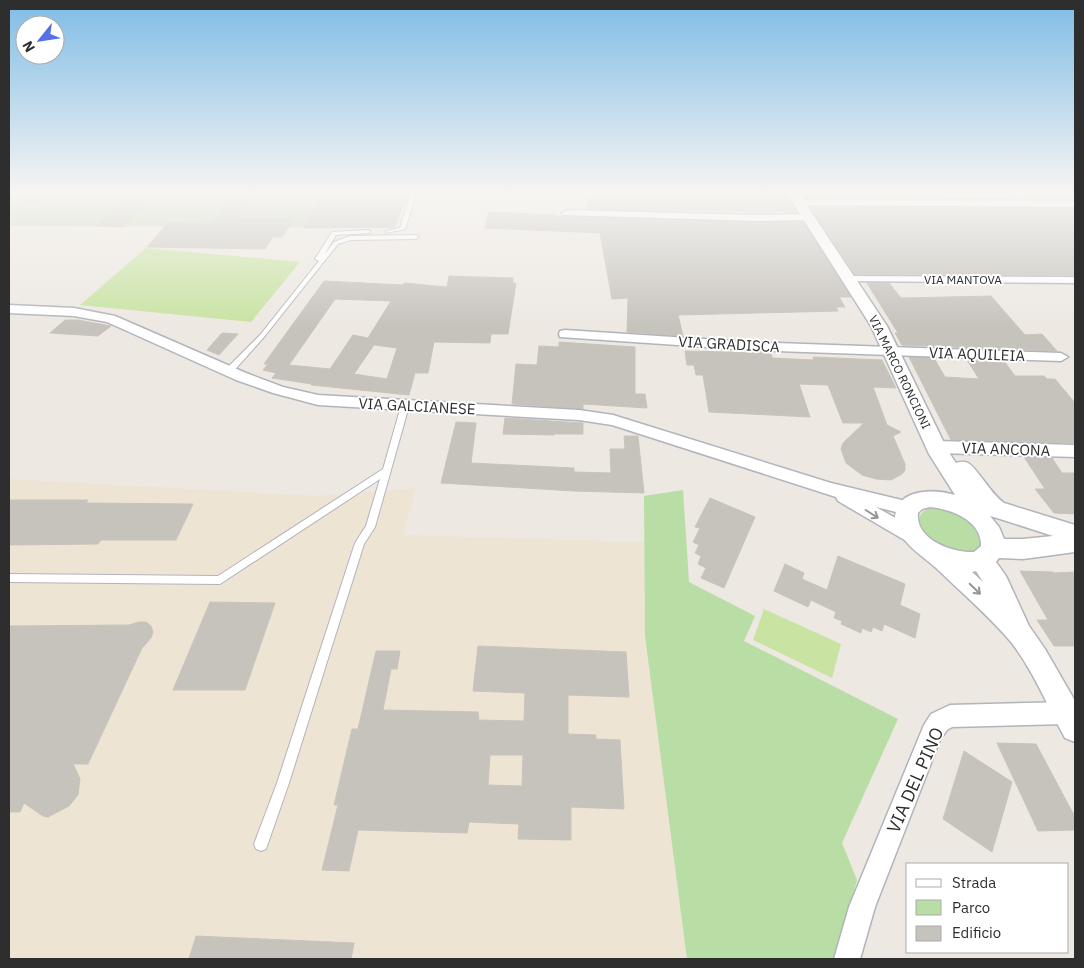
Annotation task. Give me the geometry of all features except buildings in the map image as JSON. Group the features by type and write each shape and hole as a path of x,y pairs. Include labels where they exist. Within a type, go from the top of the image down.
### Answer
{"street":[{"name":"VIA MARCO RONCIONI","path":"823,237 879,326 938,450 965,493 975,515"},
{"name":"VIA MANTOVA","path":"850,279 1075,280"},
{"name":"VIA GALCIANESE","path":"9,309 73,313 112,320 266,387 318,400 579,415 613,420 832,489 908,508"},
{"name":"VIA GRADISCA","path":"565,334 622,339 892,352"},
{"name":"VIA AQUILEIA","path":"892,352 1061,357"},
{"name":"VIA ANCONA","path":"938,450 1075,451"},
{"path":"930,498 936,484 938,450"},
{"path":"938,450 958,464 987,502 997,509 1075,534"},
{"name":"VIA GALCIANESE","path":"832,489 914,537 939,556 1020,634"},
{"path":"914,537 906,519 908,508 917,500 930,498 947,500 975,515 1029,532 1075,538"},
{"name":"VIA GALCIANESE","path":"975,515 992,536 987,554 997,583 1020,634 1036,658 1071,720"},
{"path":"987,554 1075,543"},
{"name":"VIA GALCIANESE","path":"939,556 965,563 987,554"},
{"name":"VIA DEL PINO","path":"847,959 862,907 932,733 939,722 950,716 1071,720"}],"lane":[{"path":"315,269 319,255 331,237"},
{"path":"228,372 262,336 336,243 342,240 412,237"},
{"path":"261,844 283,782 360,543 370,527 405,406"},
{"path":"9,578 220,580 386,472"}],"shaded area":[{"path":"9,479 319,496 416,488 403,535 644,542 645,636 687,959 9,959"}],"green space":[{"path":"146,248 300,262 251,322 80,305"},
{"path":"683,490 689,582 755,616 744,641 898,719 842,843 857,880 835,959 687,959 645,636 644,496"},
{"path":"936,506 955,510 979,528 981,548 969,553 956,552 942,547 930,539 922,529 919,520 923,512"},
{"path":"764,609 841,644 832,678 753,640"}]}
